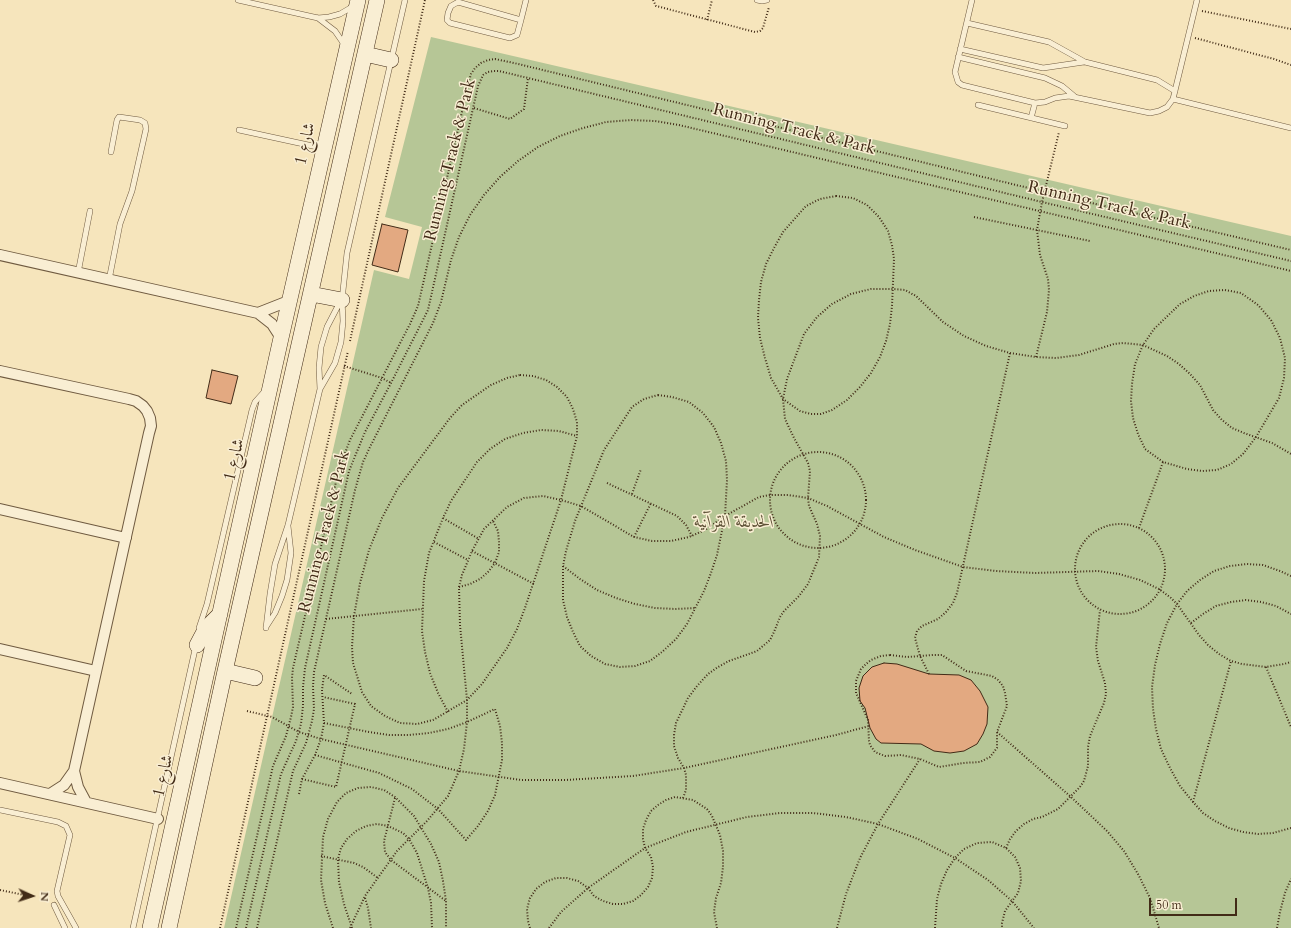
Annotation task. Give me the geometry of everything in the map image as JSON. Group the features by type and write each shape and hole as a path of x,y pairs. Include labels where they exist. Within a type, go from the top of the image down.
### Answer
{"street":[{"path":"169,928 225,671 377,0"},
{"name":"شارع 1","path":"150,928 281,338 358,1"},
{"path":"365,54 391,60"},
{"path":"0,255 258,313 272,324 281,338"},
{"path":"311,294 342,300"},
{"path":"258,313 290,300"},
{"path":"0,371 129,399 143,406 147,412 151,426 74,771 64,785 50,794"},
{"path":"0,509 126,538"},
{"path":"197,645 206,628 220,614"},
{"path":"0,649 96,671"},
{"path":"225,671 255,678"},
{"path":"74,771 78,787 86,802"},
{"path":"0,783 158,818"}],"lane":[{"path":"238,0 318,18 340,14 350,9 358,1"},
{"path":"320,389 339,353 343,332 342,300 344,274 350,238 405,0"},
{"path":"521,20 458,2 451,6 447,16 450,23 510,38 517,35 521,20 526,0"},
{"path":"757,0 768,3"},
{"path":"972,0 955,72 958,82 962,85 1035,103 1062,97 1075,97 1150,113 1163,109 1173,99 1197,0"},
{"path":"318,18 335,31 347,50"},
{"path":"966,23 1049,42 1085,62 1148,76 1158,80 1175,91"},
{"path":"960,49 1043,68 1085,62"},
{"path":"958,57 1045,78 1062,86 1075,97"},
{"path":"1173,99 1291,128"},
{"path":"1031,118 1035,103"},
{"path":"978,105 1063,126"},
{"path":"109,280 120,224 128,205 134,183 146,129 145,123 140,120 119,117 117,120 111,152"},
{"path":"239,130 325,149"},
{"path":"78,273 90,211"},
{"path":"288,525 291,553 287,580 275,613 266,628 275,564 288,525 320,389 319,358 323,337 331,318 342,300"},
{"path":"133,928 197,645 199,630 208,604 252,410 258,399 272,384"},
{"path":"0,810 58,822 66,826 70,835 57,891 58,896 76,928"},
{"path":"54,905 65,928"}],"path":[{"path":"350,343 425,0"},
{"path":"653,0 656,6 751,31 760,31 765,24 768,3"},
{"path":"707,20 712,0"},
{"path":"1194,10 1291,29"},
{"path":"1188,36 1291,65"},
{"path":"236,928 273,766 288,726 293,707 293,668 339,469 350,440 412,319 421,297 471,74 481,63 496,59 514,63 1291,250"},
{"name":"Running Track & Park","path":"246,928 281,774 299,732 303,715 305,668 349,471 365,432 424,319 430,301 480,80 488,72 494,70 499,71 1291,261"},
{"path":"473,108 510,119 524,109 528,78"},
{"path":"257,928 293,771 308,735 314,709 314,672 359,475 369,449 434,323 441,302 451,260 459,237 477,205 500,177 518,160 538,147 560,136 606,122 631,120 655,121 679,125 1291,272"},
{"path":"1036,357 1047,312 1049,290 1048,279 1040,255 1037,230 1042,202 1063,126"},
{"path":"836,196 853,198 868,205 879,216 888,231 894,259 890,324 886,341 874,368 860,387 832,410 821,414 800,412 783,399 771,378 765,358 759,324 761,282 766,264 783,232 806,206 820,199 836,196"},
{"path":"974,216 1090,241"},
{"path":"683,798 686,782 684,768 678,758 674,746 674,735 676,723 688,698 697,686 718,667 729,661 757,651 770,640 784,611 799,596 808,584 819,557 820,536 808,498 810,471 808,463 785,419 783,399 786,379 804,334 817,317 832,304 851,294 871,289 905,290 916,296 943,322 964,336 986,346 1010,353 1036,357 1056,358 1079,355 1114,344 1123,343 1143,345 1167,356 1190,374 1200,385 1213,410 1232,428 1272,443 1291,454"},
{"path":"1226,290 1242,293 1258,305 1271,320 1280,338 1285,358 1284,378 1279,398 1256,437 1243,454 1231,464 1217,470 1202,471 1187,469 1163,462 1145,449 1138,434 1133,418 1131,401 1135,364 1143,345 1154,329 1180,304 1194,296 1209,291 1226,290"},
{"path":"220,928 348,351"},
{"path":"929,674 920,656 915,638 917,631 922,626 938,619 946,612 953,603 957,593 1010,353"},
{"path":"335,363 382,378 391,383"},
{"path":"520,375 533,376 546,380 558,387 567,397 577,422 577,436 561,500 534,584 517,629 507,648 482,684 467,700 448,712 433,720 417,724 400,723 385,716 371,706 362,692 354,662 352,639 354,616 367,556 382,518 398,488 450,418 462,405 491,385 507,378 520,375"},
{"path":"658,395 689,402 703,413 714,427 721,443 726,461 727,480 725,516 717,554 711,573 695,608 687,624 676,639 662,652 650,661 635,666 620,667 605,664 591,656 580,646 566,617 563,600 563,566 570,536 604,450 632,407 644,399 658,395"},
{"path":"448,712 430,673 422,631 424,581 429,553 443,518 451,501 477,462 490,449 505,439 522,433 541,430 559,431 577,436"},
{"path":"823,453 832,455 849,464 860,478 866,496 865,506 859,524 854,532 839,543 830,546 810,547 800,545 790,540 776,525 772,516 770,495 772,486 781,470 788,463 804,455 823,453"},
{"path":"1139,528 1163,462"},
{"path":"632,494 641,469"},
{"path":"607,483 677,516 686,525 692,536"},
{"path":"351,927 365,896 397,851 438,809 448,796 459,771 464,749 467,722 467,700 460,626 459,587 468,560 484,529 507,507 524,498 543,496 561,500 581,506 634,536 652,541 671,541 692,536 705,530 725,516 758,497 788,495 808,498 827,506 884,537 963,567 996,571 1035,573 1076,573 1098,571 1119,574 1140,580 1160,589 1177,604 1208,645 1231,661 1266,667 1291,662"},
{"path":"634,536 652,503"},
{"path":"443,518 479,539"},
{"path":"459,587 480,579 495,563 500,542 498,531 493,521"},
{"path":"1113,524 1126,524 1139,528 1150,534 1158,543 1164,554 1166,566 1160,589 1152,601 1141,610 1127,615 1113,615 1090,604 1082,595 1076,573 1076,559 1081,547 1095,532 1113,524"},
{"path":"433,541 468,560"},
{"path":"472,551 534,584"},
{"path":"1291,576 1263,565 1247,564 1230,566 1214,571 1200,580 1188,590 1177,604 1167,623 1158,651 1152,687 1153,709 1161,749 1180,786 1203,813 1229,828 1243,832 1258,834 1272,833 1291,828"},
{"path":"563,566 597,590 616,598 655,608 695,608"},
{"path":"1191,623 1216,606 1246,600 1276,606 1291,614"},
{"path":"326,619 422,609"},
{"path":"1006,848 1016,831 1024,824 1054,811 1080,787 1087,774 1090,736 1104,704 1106,694 1105,683 1098,661 1096,648 1100,610"},
{"path":"942,655 966,671 992,676 1003,686 1005,693 1007,706 997,732 997,748 990,757 985,760 939,767 901,755 885,756 875,752 870,745 869,726 866,714 856,694 856,681 861,669 871,660 881,656 942,655"},
{"path":"1193,802 1231,661"},
{"path":"1266,667 1291,726"},
{"path":"299,794 302,779 315,755 321,739 324,722 322,690 324,675 352,694"},
{"path":"302,779 336,787 355,704 323,697"},
{"path":"315,755 367,769 397,781 412,789 438,809 466,840 488,811 495,795 502,760 502,743 500,726 495,709 448,729 409,735 389,735 324,722"},
{"path":"247,710 268,716 299,732 321,739 459,771 521,780 565,780 633,776 684,768 836,735 869,726"},
{"path":"997,732 1107,831 1124,851 1150,898 1159,928"},
{"path":"837,928 846,894 860,858 878,824 920,760"},
{"path":"333,928 325,903 321,880 323,837 328,819 337,802 346,793 358,788 371,787 384,790 395,797 414,816 431,844 439,862 443,881 446,901 446,928"},
{"path":"395,797 384,852 391,860 446,901"},
{"path":"530,928 527,909 530,898 536,889 545,882 556,878 568,878 578,881 588,888 594,896 613,904 623,904 633,901 641,895 648,887 652,878 651,857 645,848 643,839 643,829 646,820 651,811 658,805 666,800 676,797 693,800 704,806 712,816 722,846 723,861 721,883 716,898 714,912 717,928"},
{"path":"548,928 561,912 588,888 645,848 686,832 747,817 780,813 813,813 846,817 878,824 918,839 955,858 988,880 1012,901 1034,928"},
{"path":"351,927 339,882 338,859 341,848 347,838 366,826 377,824 388,826 403,833 409,839 419,857 431,903 432,928"},
{"path":"935,928 937,899 940,884 947,870 955,858 964,849 977,843 992,842 1006,848 1014,857 1020,868 1021,881 1018,893 1005,911 1002,928"},
{"path":"321,856 359,865 378,878"},
{"path":"1278,928 1285,893 1291,879"},
{"path":"0,890 30,896"},
{"path":"365,896 371,928"}],"green space":[{"name":"الحديقة القرآنية","path":"431,37 1291,236 1291,928 224,928 374,270 409,279 422,227 385,217"}],"building":[{"path":"382,224 408,230 398,272 372,265"},
{"path":"212,370 238,376 231,404 206,398"},
{"path":"884,663 897,664 929,674 959,675 971,680 980,691 988,707 987,724 977,744 964,751 950,753 934,751 921,744 881,743 876,739 870,728 865,708 860,701 859,688 863,676 872,667"}]}
